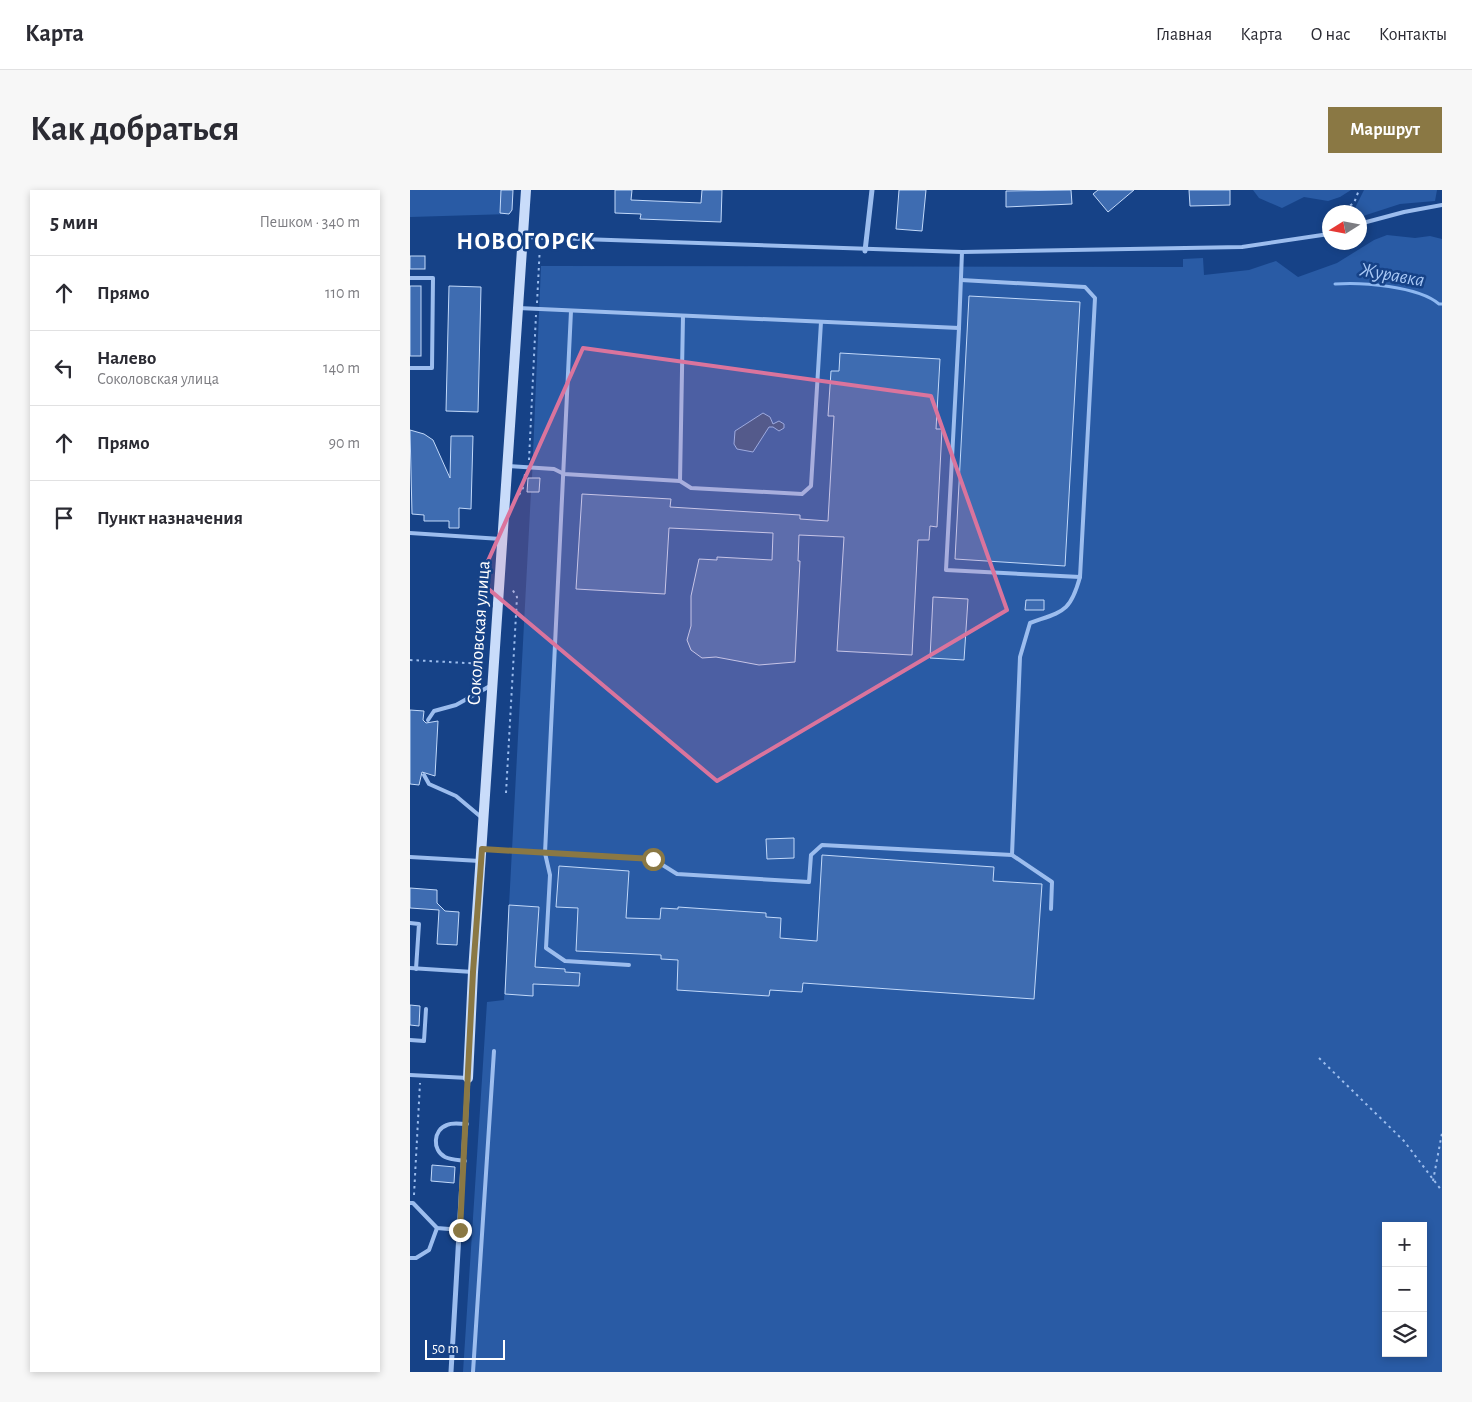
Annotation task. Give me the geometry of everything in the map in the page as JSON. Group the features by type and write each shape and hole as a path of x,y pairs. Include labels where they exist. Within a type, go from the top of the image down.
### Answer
{"street":[{"name":"Соколовская улица","path":"468,1078 473,972 526,190"},
{"path":"865,251 872,190"},
{"path":"452,1372 467,1124 468,1078"}],"lane":[{"path":"1367,222 1404,212 1442,205"},
{"path":"523,237 865,251 962,252 1242,247 1322,235"},
{"path":"962,252 960,328 946,570 1080,577"},
{"path":"410,278 433,278 432,368 410,368"},
{"path":"961,280 1085,287 1095,298 1080,577 1074,598 1063,611 1030,623 1020,657 1012,856"},
{"path":"518,308 960,328"},
{"path":"571,311 545,853 550,875 546,948 565,961 629,965"},
{"path":"680,481 683,316"},
{"path":"508,466 554,469 564,474 680,481 691,488 802,494 811,486 820,322"},
{"path":"410,533 503,540"},
{"path":"428,720 434,712 468,700 494,683"},
{"path":"424,775 429,784 456,796 484,819"},
{"path":"482,849 653,859 677,874 809,882 811,855 822,845 1012,856 1052,882 1051,909"},
{"path":"410,857 482,861"},
{"path":"410,923 419,924 416,969"},
{"path":"410,968 473,972"},
{"path":"410,1040 424,1041 426,1009"},
{"path":"473,1372 494,1051"},
{"path":"410,1075 468,1078"},
{"path":"465,1160 446,1158 437,1150 435,1144 438,1132 442,1127 448,1124 467,1124"},
{"path":"412,1203 437,1228 460,1230"},
{"path":"410,1258 416,1258 429,1250 437,1228"}],"path":[{"path":"1351,205 1354,203 1360,190"},
{"path":"519,496 523,488 524,476 529,468 540,239"},
{"path":"506,793 517,597 512,589"},
{"path":"410,660 487,664"},
{"path":"1319,1058 1404,1141 1442,1191"},
{"path":"412,1203 421,1075"},
{"path":"1433,1181 1442,1133"}],"highlighted area":[{"path":"583,348 931,396 1007,610 717,781 479,581"}],"shaded area":[{"path":"410,190 513,190 512,210 509,214 410,217"},
{"path":"1253,190 1351,190 1340,197 1328,201 1304,197 1282,208 1259,198"},
{"path":"1364,190 1437,190 1435,201 1400,204 1367,215 1367,205 1356,205"},
{"path":"1387,235 1415,238 1430,236 1442,239 1442,1372 463,1372 487,1002 504,1000 531,492 527,492 528,478 532,478 541,266 1183,267 1183,259 1203,258 1204,275 1249,270 1276,261 1298,277 1337,263 1358,250 1367,250 1367,244"},
{"path":"763,413 770,417 773,424 779,421 784,424 784,428 779,431 769,427 753,452 737,449 734,444 735,431"}],"building":[{"path":"501,190 513,190 512,210 509,214 500,213"},
{"path":"615,190 632,190 631,200 701,203 702,190 722,190 721,222 640,219 641,214 615,213"},
{"path":"899,190 926,190 922,231 896,229"},
{"path":"1071,190 1072,204 1006,207 1006,191"},
{"path":"1098,190 1134,190 1108,212 1093,194"},
{"path":"1189,190 1230,190 1230,205 1190,206"},
{"path":"410,256 425,256 425,269 410,269"},
{"path":"410,286 421,286 421,356 410,356"},
{"path":"449,286 481,287 478,412 446,411"},
{"path":"969,296 1080,302 1065,566 955,559"},
{"path":"840,353 940,359 936,429 942,429 937,527 930,526 929,540 918,540 912,655 837,651 844,537 799,535 798,561 800,561 795,662 759,665 716,657 702,658 691,650 687,640 691,626 691,596 699,559 717,560 717,557 772,560 773,533 669,528 665,594 576,589 582,494 671,499 670,507 800,515 800,519 828,521 834,416 828,416 831,371 839,371"},
{"path":"410,430 424,434 433,440 450,478 451,436 473,436 471,509 459,508 459,528 449,528 449,521 424,521 424,515 412,514"},
{"path":"528,478 540,478 539,492 527,492"},
{"path":"933,597 968,599 964,660 930,658"},
{"path":"1026,600 1044,600 1044,610 1025,610"},
{"path":"410,710 424,711 423,720 426,723 438,721 435,776 422,772 419,785 410,784"},
{"path":"794,838 794,858 767,859 766,839"},
{"path":"822,855 994,867 993,881 1042,884 1034,999 803,983 802,992 770,990 769,996 677,990 678,960 661,959 661,955 576,951 578,908 556,907 559,866 629,871 626,918 660,919 661,908 678,909 678,907 766,913 766,917 781,918 780,938 817,941"},
{"path":"410,888 437,890 437,903 445,911 459,912 457,945 437,944 439,910 410,908"},
{"path":"509,905 539,907 535,967 565,969 565,972 580,973 579,986 533,984 533,996 505,994"},
{"path":"410,1005 420,1006 419,1026 410,1025"},
{"path":"432,1165 455,1167 454,1183 431,1181"}],"waterway":[{"name":"Журавка","path":"1335,284 1389,286 1418,293 1442,304"}],"district":[{"name":"НОВОГОРСК","path":"526,242"}],"route":[{"path":"460,1230 467,1124 473,972 482,849 653,859"}]}
